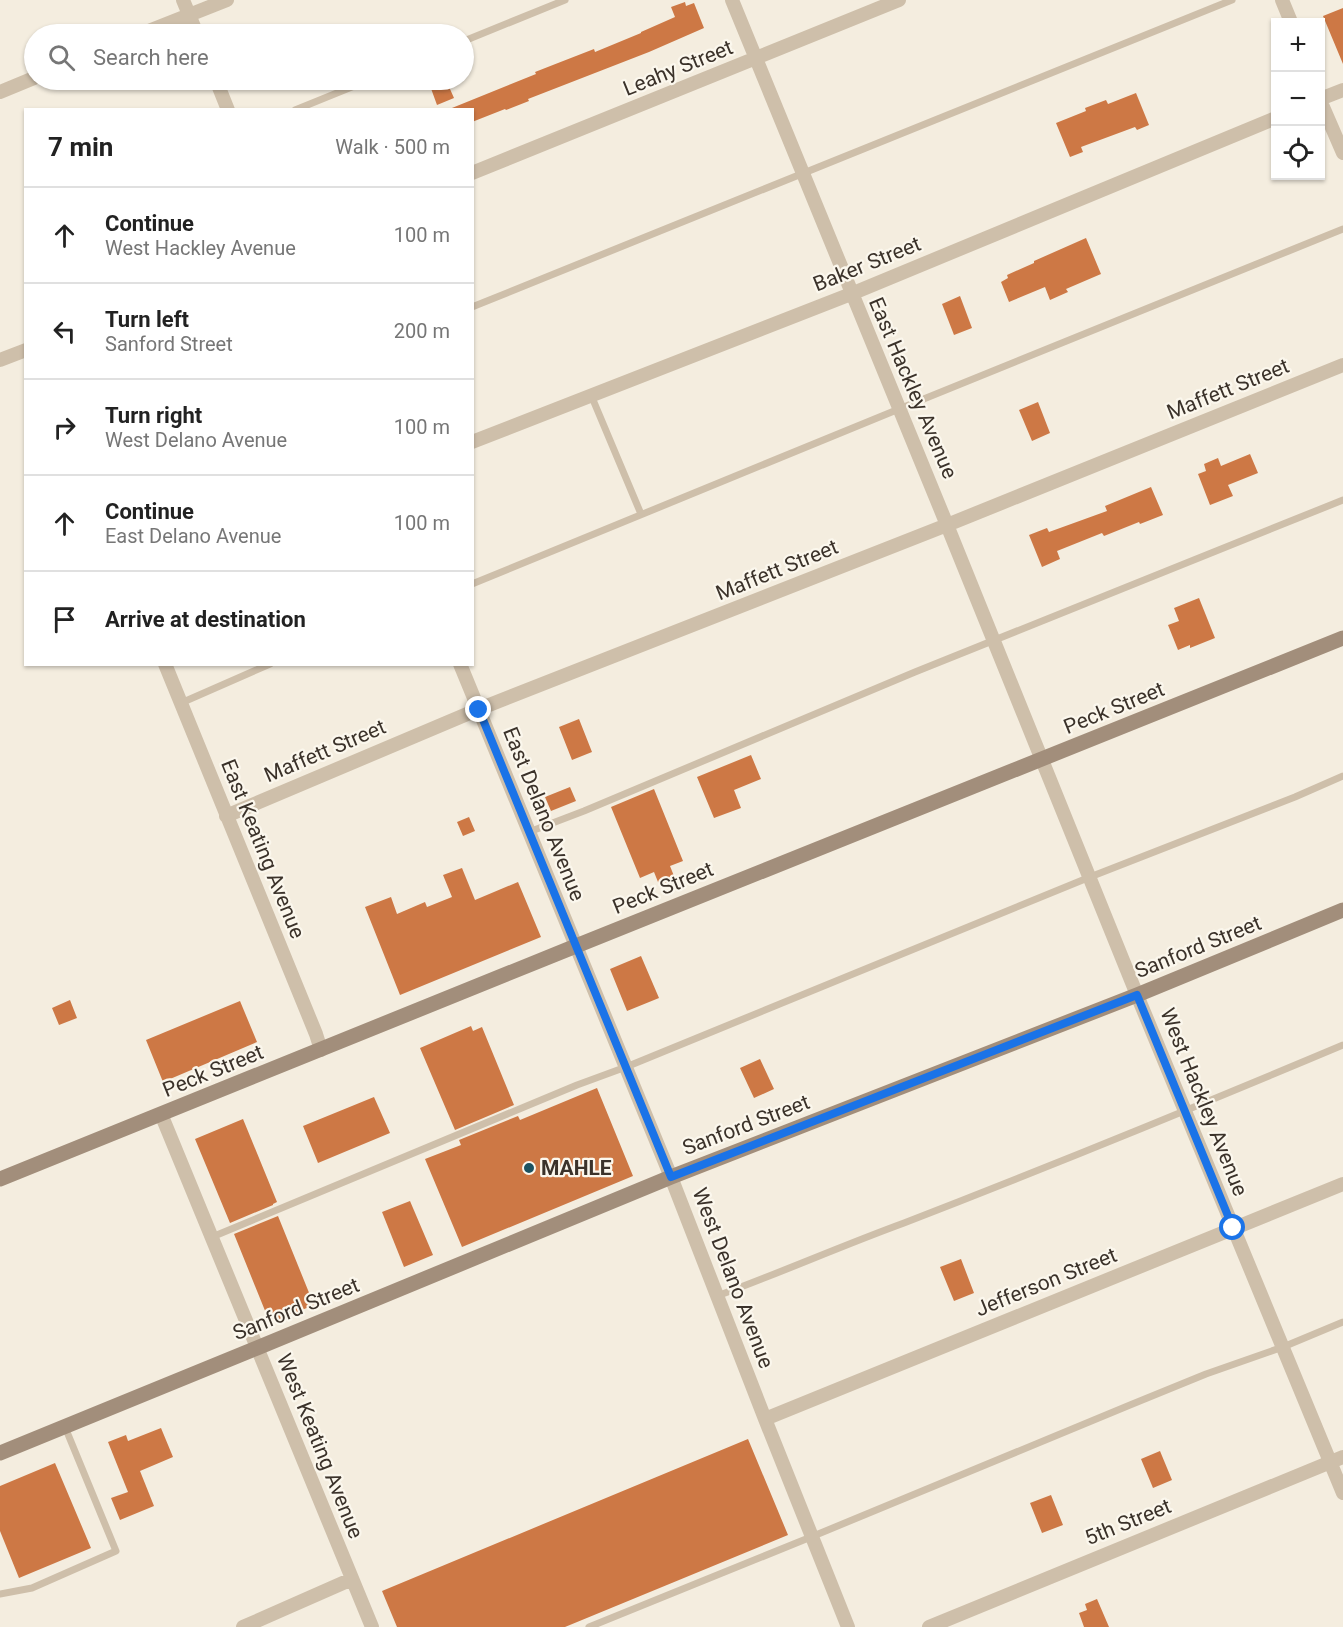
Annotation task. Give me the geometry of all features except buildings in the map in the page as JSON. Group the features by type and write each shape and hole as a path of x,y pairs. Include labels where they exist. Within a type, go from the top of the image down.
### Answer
{"street":[{"path":"183,0 193,24"},
{"path":"166,24 227,0"},
{"name":"East Hackley Avenue","path":"732,0 1042,759"},
{"name":"Leahy Street","path":"474,172 899,0"},
{"path":"1282,0 1289,18"},
{"path":"0,92 24,82"},
{"path":"220,90 227,108"},
{"path":"1325,97 1343,90"},
{"path":"1325,111 1343,153"},
{"name":"Baker Street","path":"474,441 851,294 1271,120"},
{"path":"0,360 24,351"},
{"name":"Maffett Street","path":"226,816 479,710 1343,365"},
{"name":"Peck Street","path":"0,1179 1343,638"},
{"name":"East Keating Avenue","path":"166,666 321,1050"},
{"name":"East Delano Avenue","path":"461,666 576,946"},
{"name":"West Hackley Avenue","path":"1042,759 1283,1347 1337,1459 1343,1493"},
{"name":"Sanford Street","path":"0,1453 671,1177 1137,995 1343,910"},
{"name":"West Delano Avenue","path":"576,946 671,1177 848,1627"},
{"name":"West Keating Avenue","path":"161,1114 372,1627"},
{"name":"Jefferson Street","path":"765,1419 1343,1184"},
{"name":"5th Street","path":"929,1627 1337,1459"},
{"path":"243,1627 352,1579"}],"lane":[{"path":"474,37 565,0"},
{"path":"474,306 1232,0"},
{"path":"300,108 344,90"},
{"path":"474,583 899,408 1343,229"},
{"path":"591,395 641,514"},
{"path":"529,832 1343,500"},
{"path":"181,704 266,666"},
{"path":"212,1236 577,1085 1343,776"},
{"path":"717,1296 975,1196 1343,1045"},
{"path":"589,1627 1206,1374 1283,1347 1343,1322"},
{"path":"0,1594 32,1588 116,1551 64,1426"}],"place":[{"name":"MAHLE","path":"529,1168"}],"route":[{"path":"479,710 671,1177 1137,995 1233,1228"}]}
